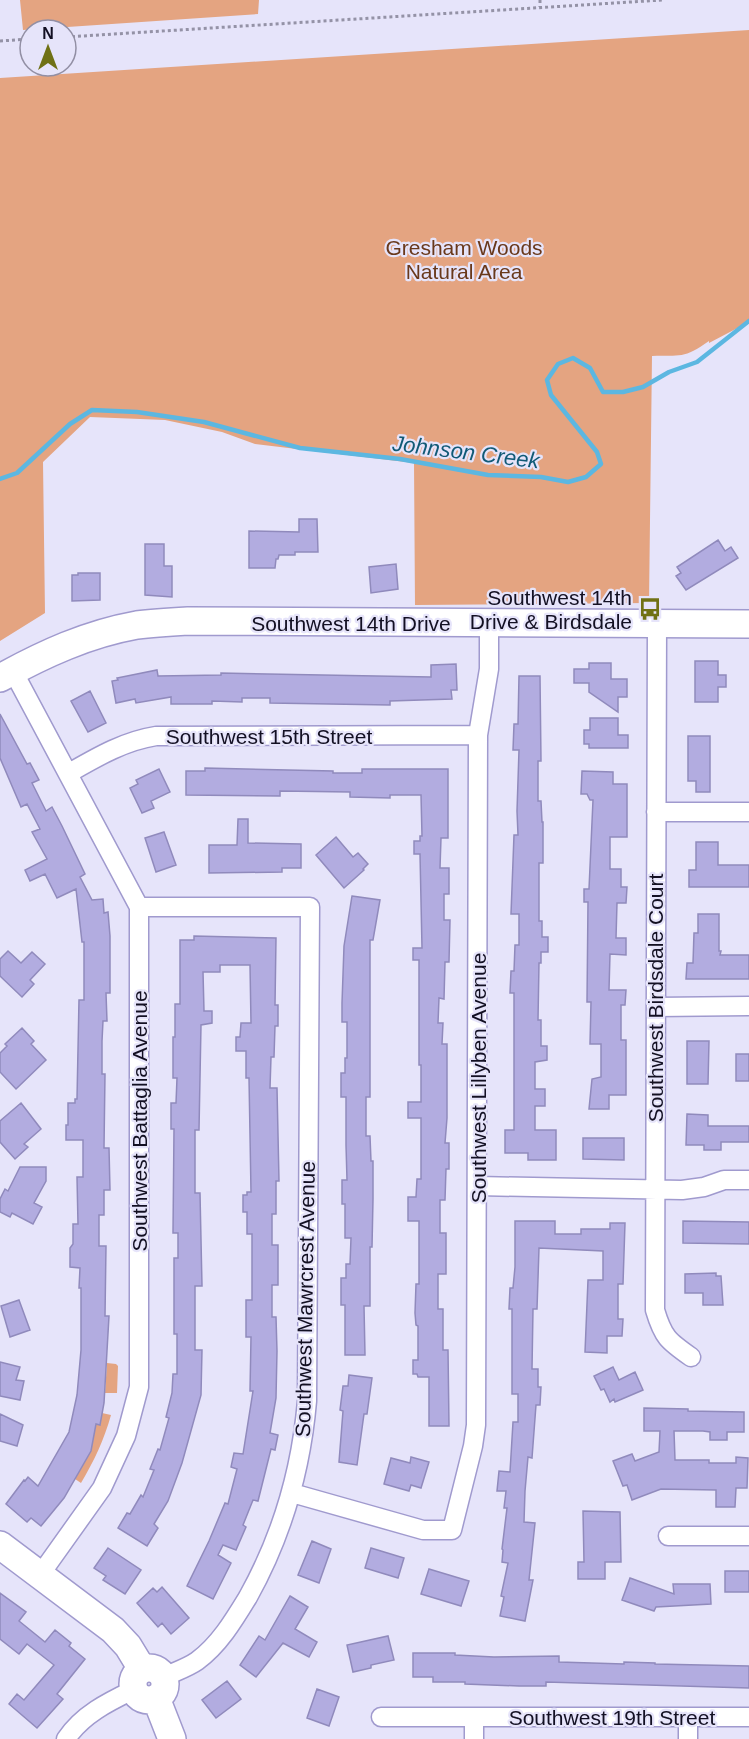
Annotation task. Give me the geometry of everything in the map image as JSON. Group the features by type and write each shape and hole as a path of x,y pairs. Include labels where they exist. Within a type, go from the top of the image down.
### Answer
{"street":[{"name":"Southwest 14th Drive","path":"7,675 79,640 140,625 188,621 749,624"},
{"name":"Southwest Lillyben Avenue","path":"292,1493 423,1530 452,1530 474,1446 478,1186 478,735 489,669 489,623"},
{"name":"Southwest Birdsdale Court","path":"657,624 655,1310 660,1327 670,1343 691,1357"},
{"name":"Southwest Battaglia Avenue","path":"7,675 69,773 139,907 139,1387 126,1436 102,1488 40,1575"},
{"name":"Southwest 15th Street","path":"69,773 124,744 156,736 478,735"},
{"path":"656,812 749,812"},
{"name":"Southwest Mawrcrest Avenue","path":"66,1739 79,1722 93,1712 196,1661 219,1639 238,1613 263,1570 292,1493 305,1430 310,907 139,907"},
{"path":"656,1007 749,1006"},
{"path":"478,1186 682,1190 704,1187 724,1180 749,1180"},
{"path":"668,1536 749,1536"},
{"path":"0,1545 113,1630 128,1646 149,1683 172,1739"},
{"name":"Southwest 19th Street","path":"381,1717 749,1717"},
{"path":"474,1717 474,1739"},
{"path":"688,1717 688,1739"}],"path":[{"path":"540,0 540,7"},
{"path":"78,36 663,0"},
{"path":"0,41 18,40"}],"green space":[{"path":"20,0 259,0 258,14 78,26 78,18 22,18"},
{"name":"Gresham Woods Natural Area","path":"749,30 749,322 687,353 676,356 652,356 649,603 415,605 414,463 255,444 222,432 165,420 90,417 43,462 45,613 0,641 0,78 78,78 78,73"},
{"path":"107,1363 118,1366 117,1393 105,1393"},
{"path":"102,1413 111,1415 98,1450 81,1483 75,1479 69,1434 93,1438 96,1424 100,1425"}],"building":[{"path":"299,519 317,519 318,552 279,555 275,568 249,568 249,531 299,532"},
{"path":"718,540 725,551 731,547 738,558 686,590 676,576 681,573 677,567"},
{"path":"145,544 164,544 164,566 172,566 172,597 145,595"},
{"path":"396,564 398,589 371,593 369,567"},
{"path":"78,573 100,573 100,600 72,601 72,575 78,575"},
{"path":"695,661 718,661 718,675 726,675 726,687 718,687 718,702 695,702"},
{"path":"589,663 611,663 611,679 627,679 627,697 618,697 618,712 589,692 589,683 574,683 574,669 589,669"},
{"path":"456,664 457,690 451,690 452,699 390,701 390,705 270,703 270,698 242,698 242,702 212,701 212,704 171,704 171,697 136,703 135,699 116,703 112,681 157,670 158,676 221,675 221,673 431,677 431,665"},
{"path":"519,676 540,676 541,761 538,761 538,801 541,801 543,822 543,863 539,863 539,921 542,921 542,937 548,937 548,952 541,952 541,963 539,963 538,1020 541,1020 541,1046 547,1046 547,1060 535,1062 535,1089 545,1089 545,1106 535,1106 535,1130 556,1130 556,1160 528,1160 528,1153 505,1153 505,1130 514,1130 514,993 510,993 515,945 519,945 519,914 511,914 514,835 518,835 519,750 513,750 514,724 518,724"},
{"path":"90,691 106,723 88,732 71,701"},
{"path":"0,714 27,764 30,763 39,780 32,783 46,811 52,807 62,826 85,874 80,877 92,900 103,899 104,913 108,912 110,936 110,993 106,993 107,1021 103,1021 102,1074 105,1074 104,1148 109,1148 110,1190 104,1190 104,1215 99,1215 99,1246 106,1246 105,1316 109,1316 104,1403 100,1425 96,1424 91,1451 64,1498 41,1526 31,1518 27,1522 6,1504 28,1477 38,1486 69,1432 77,1395 81,1350 81,1288 79,1288 80,1268 70,1267 70,1248 73,1244 73,1224 78,1224 77,1177 83,1177 83,1140 66,1140 66,1125 68,1125 68,1103 75,1103 77,1099 79,1000 84,1000 84,942 82,942 76,889 57,898 45,874 30,881 25,870 47,859 32,832 40,829 27,804 21,807 0,758"},
{"path":"590,718 618,718 618,735 628,735 628,748 589,748 589,744 584,744 584,730 590,730"},
{"path":"688,736 710,736 710,792 696,792 696,781 688,781"},
{"path":"205,768 333,771 333,773 362,773 362,769 448,769 448,838 441,838 440,868 449,868 449,894 444,894 444,920 450,920 449,962 445,962 444,999 439,998 438,1023 443,1023 442,1044 447,1044 445,1143 449,1143 449,1169 446,1169 445,1200 440,1200 440,1233 446,1233 446,1274 438,1274 438,1309 443,1309 443,1350 448,1350 449,1426 429,1426 429,1377 418,1377 417,1374 413,1374 413,1360 418,1360 418,1326 415,1313 416,1284 419,1284 419,1221 408,1221 408,1197 416,1197 417,1179 421,1179 421,1118 408,1118 408,1102 421,1102 419,960 413,960 413,948 422,948 420,854 414,854 414,841 420,841 420,836 422,836 421,795 390,795 390,798 350,797 350,792 280,791 280,796 186,795 186,771 205,771"},
{"path":"159,769 170,792 151,801 154,808 142,813 130,788 138,784 136,780"},
{"path":"582,771 613,772 613,784 627,784 627,837 610,837 610,869 621,869 621,887 627,887 626,903 617,903 616,938 626,938 626,955 610,954 609,990 626,990 625,1005 621,1005 621,1040 626,1040 626,1095 609,1095 609,1109 589,1109 592,1079 601,1077 601,1044 590,1044 591,1002 587,1002 588,902 584,902 584,889 589,889 593,800 590,800 587,794 581,794"},
{"path":"238,819 248,819 248,843 301,844 301,868 282,868 282,872 209,873 209,845 237,845"},
{"path":"164,832 176,865 156,872 145,838"},
{"path":"336,837 353,857 358,853 368,864 344,888 316,855"},
{"path":"696,842 718,842 718,865 749,865 749,887 689,887 689,870 696,870"},
{"path":"352,896 380,900 373,940 370,940 370,1097 366,1097 366,1136 370,1136 371,1161 373,1161 373,1199 370,1306 364,1306 365,1355 345,1355 345,1305 341,1305 341,1278 346,1278 346,1264 350,1264 351,1238 345,1238 345,1204 342,1204 342,1180 347,1180 346,1097 341,1097 341,1073 345,1073 345,1058 347,1058 347,1022 342,1022 342,1003 344,946"},
{"path":"698,914 719,914 720,955 749,955 749,979 686,979 687,963 693,963 694,933 698,933"},
{"path":"194,936 276,938 275,1005 278,1005 278,1026 275,1026 274,1057 271,1057 270,1088 277,1088 279,1181 276,1181 276,1214 272,1214 272,1245 278,1245 278,1285 272,1285 272,1317 276,1317 277,1351 276,1398 270,1433 278,1435 275,1450 271,1449 258,1501 253,1500 243,1525 246,1527 236,1550 223,1545 218,1555 231,1563 213,1599 187,1586 225,1503 228,1504 237,1469 231,1467 234,1453 243,1454 253,1391 250,1391 251,1337 246,1337 246,1300 252,1300 252,1234 247,1234 247,1212 243,1212 243,1195 251,1192 249,1078 246,1078 246,1051 236,1051 236,1037 240,1037 241,1023 251,1023 250,965 220,965 220,972 203,972 204,1011 212,1011 212,1023 201,1025 199,1130 195,1130 195,1193 200,1193 202,1286 195,1286 195,1350 202,1350 201,1395 182,1463 168,1501 154,1524 158,1528 147,1546 118,1528 127,1513 130,1514 141,1495 143,1497 154,1470 150,1469 158,1449 160,1450 169,1418 166,1417 172,1393 173,1374 177,1374 177,1334 174,1334 174,1258 178,1258 178,1233 173,1233 174,1129 171,1129 171,1103 176,1103 177,1078 173,1078 173,1037 175,1037 175,1004 180,1004 180,940 194,940"},
{"path":"8,951 21,963 32,952 45,964 30,980 34,984 22,997 0,976 0,959"},
{"path":"22,1028 34,1041 31,1044 46,1060 16,1089 0,1072 0,1053 7,1046 5,1044"},
{"path":"687,1041 709,1041 708,1084 687,1084"},
{"path":"736,1054 749,1054 749,1081 736,1081"},
{"path":"21,1103 41,1129 24,1144 28,1147 15,1159 0,1142 0,1121"},
{"path":"687,1114 708,1115 708,1126 749,1126 749,1142 721,1142 721,1150 704,1150 704,1145 686,1145"},
{"path":"583,1138 624,1138 624,1160 583,1159"},
{"path":"20,1167 46,1167 46,1181 34,1203 42,1207 33,1224 12,1213 10,1217 0,1212 0,1199 5,1189 8,1191"},
{"path":"515,1221 555,1221 555,1234 581,1234 581,1229 610,1229 610,1223 625,1223 623,1284 618,1284 618,1319 623,1319 622,1336 607,1336 607,1353 585,1352 588,1280 603,1280 603,1251 539,1248 537,1309 533,1309 532,1369 538,1369 538,1387 541,1387 540,1405 536,1405 532,1458 528,1457 525,1491 524,1522 535,1523 529,1580 533,1580 525,1621 500,1616 504,1597 501,1596 508,1563 502,1562 507,1508 504,1508 506,1491 497,1491 499,1471 510,1472 513,1422 518,1422 518,1394 512,1394 512,1309 509,1309 510,1288 513,1288 515,1267"},
{"path":"683,1221 749,1222 749,1244 683,1243"},
{"path":"716,1273 716,1276 721,1276 723,1305 703,1305 703,1293 685,1293 685,1274"},
{"path":"19,1300 30,1330 10,1337 1,1306"},
{"path":"0,1362 20,1367 16,1380 24,1381 20,1400 0,1396"},
{"path":"613,1367 619,1380 635,1372 643,1390 610,1402 594,1376"},
{"path":"349,1375 372,1378 357,1465 339,1462 343,1411 340,1410 343,1386 348,1386"},
{"path":"644,1408 744,1412 744,1432 727,1432 727,1440 710,1440 710,1432 674,1431 675,1460 736,1463 736,1457 748,1458 747,1488 736,1488 735,1507 716,1507 716,1490 661,1489 632,1500 627,1485 623,1486 613,1461 632,1454 635,1461 659,1452 660,1431 644,1431"},
{"path":"0,1414 23,1425 17,1446 0,1441"},
{"path":"411,1457 429,1462 421,1488 411,1485 409,1491 384,1484 391,1458 410,1463"},
{"path":"583,1511 620,1512 621,1562 605,1562 605,1579 578,1579 578,1562 584,1562"},
{"path":"312,1541 331,1549 319,1583 298,1575"},
{"path":"108,1548 141,1570 125,1594 103,1580 106,1576 94,1568"},
{"path":"371,1548 404,1558 398,1578 365,1568"},
{"path":"429,1569 469,1581 461,1606 421,1594"},
{"path":"725,1571 749,1571 749,1592 725,1592"},
{"path":"630,1578 674,1594 673,1584 710,1584 711,1604 656,1607 654,1611 622,1600"},
{"path":"162,1587 189,1618 171,1634 162,1623 158,1627 137,1603 153,1588 157,1592"},
{"path":"0,1593 26,1612 19,1621 45,1642 55,1630 85,1659 57,1694 63,1699 37,1728 9,1704 17,1694 24,1700 54,1665 27,1644 19,1654 0,1639"},
{"path":"290,1596 308,1607 295,1629 317,1642 309,1657 283,1643 256,1677 240,1665 259,1636 265,1640"},
{"path":"388,1636 394,1660 353,1672 347,1645"},
{"path":"413,1653 455,1653 455,1655 494,1657 559,1656 559,1662 749,1666 749,1688 546,1682 546,1686 519,1686 433,1682 433,1677 413,1677"},
{"path":"227,1681 241,1699 216,1718 202,1700"},
{"path":"317,1689 339,1697 329,1726 307,1718"}],"waterway":[{"name":"Johnson Creek","path":"0,479 17,473 70,424 92,410 137,412 204,422 300,448 400,459 488,475 541,477 568,482 586,477 601,464 597,452 551,395 547,380 558,364 573,358 590,368 603,392 623,392 643,387 669,372 697,362 749,321"}],"place":[{"name":"Southwest 14th Drive & Birdsdale","path":"650,609"}]}
